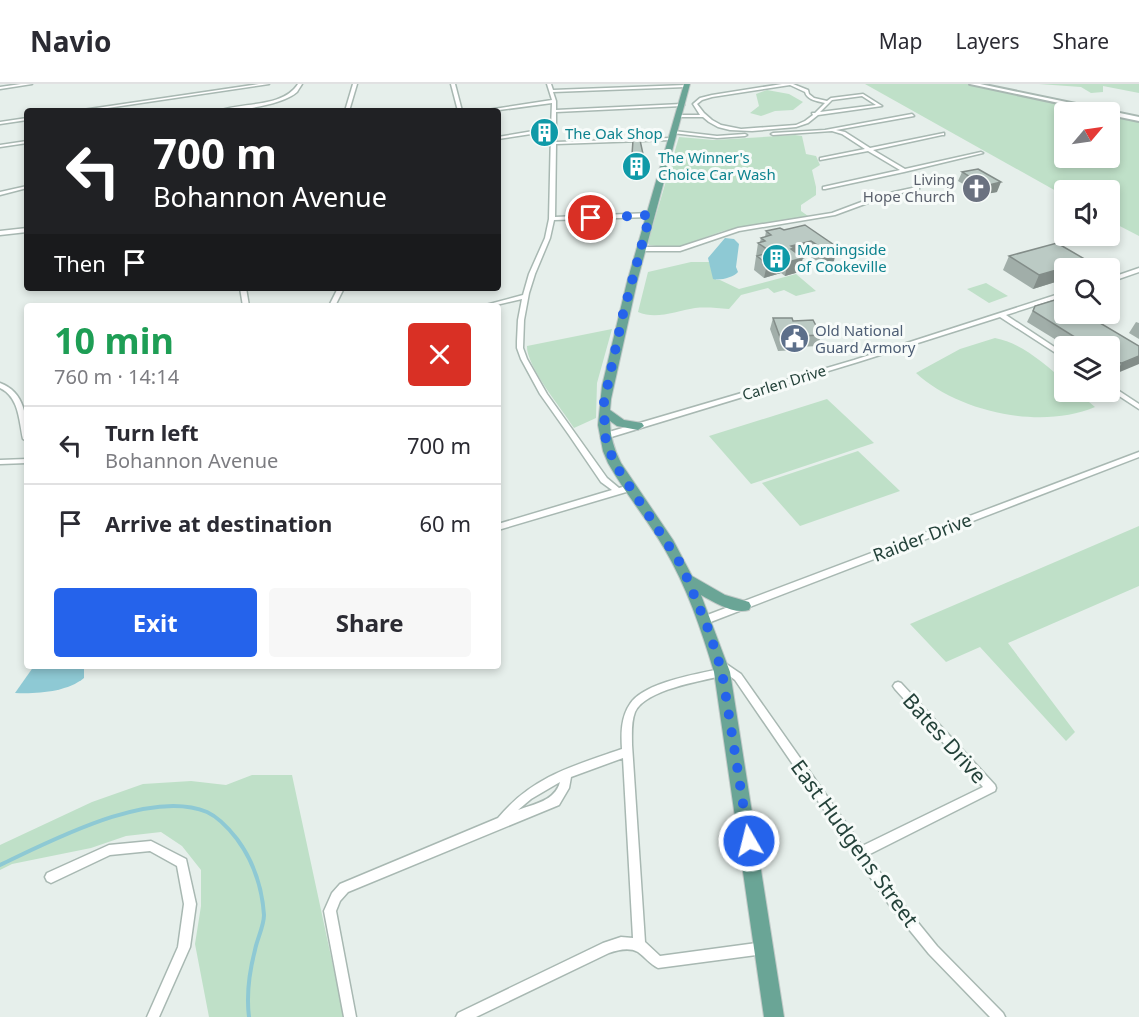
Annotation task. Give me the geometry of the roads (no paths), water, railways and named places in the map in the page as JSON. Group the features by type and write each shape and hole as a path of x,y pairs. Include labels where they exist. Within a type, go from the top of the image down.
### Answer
{"main road":[{"path":"686,85 623,314 604,402 605,436 624,490 667,541 688,580 705,620 721,668 774,1017"},
{"path":"605,412 621,423 638,426"},
{"path":"688,580 721,600 744,606"}],"street":[{"path":"0,88 30,84"},
{"path":"99,108 267,84"},
{"path":"347,108 355,84"},
{"path":"453,84 459,108"},
{"path":"814,114 880,106 863,95 831,99 802,124 750,131 720,127 702,114 695,104 701,99 790,84 807,91 813,99 827,102"},
{"path":"973,84 1139,119"},
{"path":"624,490 604,480 530,371 520,350 525,296 535,264 548,236 552,219 554,101 550,87 686,85"},
{"path":"240,108 266,104 284,97"},
{"path":"501,108 554,101"},
{"path":"554,111 702,114"},
{"path":"554,143 825,131 912,115"},
{"path":"0,123 24,119"},
{"path":"501,138 553,129"},
{"path":"825,131 843,133 904,171"},
{"path":"822,159 942,134"},
{"path":"0,146 24,142"},
{"path":"825,188 981,153"},
{"path":"0,194 24,188"},
{"path":"641,249 680,249 738,230 833,214 882,196 917,188"},
{"path":"552,219 650,215"},
{"path":"0,233 24,230"},
{"path":"1120,277 1139,270"},
{"path":"497,303 525,296"},
{"name":"Carlen Drive","path":"605,436 877,354 1054,297"},
{"path":"1000,314 1054,350"},
{"path":"0,385 11,390 16,396 24,427"},
{"path":"1120,394 1139,407"},
{"name":"Raider Drive","path":"705,620 1139,454"},
{"path":"0,462 24,461"},
{"path":"501,526 624,490"},
{"path":"639,945 628,752 629,714 636,702 685,680 721,668"},
{"name":"East Hudgens Street","path":"721,668 738,677 894,902 933,950 999,1017"},
{"name":"Bates Drive","path":"860,853 991,788 898,686"},
{"path":"502,822 510,809 521,800 559,776 628,752"},
{"path":"350,1017 330,911 336,897 344,888 555,801 564,788 566,774"},
{"path":"51,877 109,850 151,846 182,863 190,904 184,947 153,1017"},
{"path":"462,1017 621,942 639,945 658,962 764,948"}],"water":[{"path":"725,238 734,239 739,244 736,267 738,272 727,278 713,279 708,258"},
{"path":"32,669 84,669 84,678 69,686 42,692 15,693"}],"waterway":[{"path":"0,865 73,831 130,812 158,807 184,806 211,814 227,828 243,848 256,875 261,894 264,919 250,975 249,1017"}],"place":[{"name":"The Oak Shop","path":"544,133"},
{"name":"The Winner's Choice Car Wash","path":"637,166"},
{"name":"Living Hope Church","path":"976,188"},
{"name":"Morningside of Cookeville","path":"776,258"},
{"name":"Old National Guard Armory","path":"794,339"}]}
